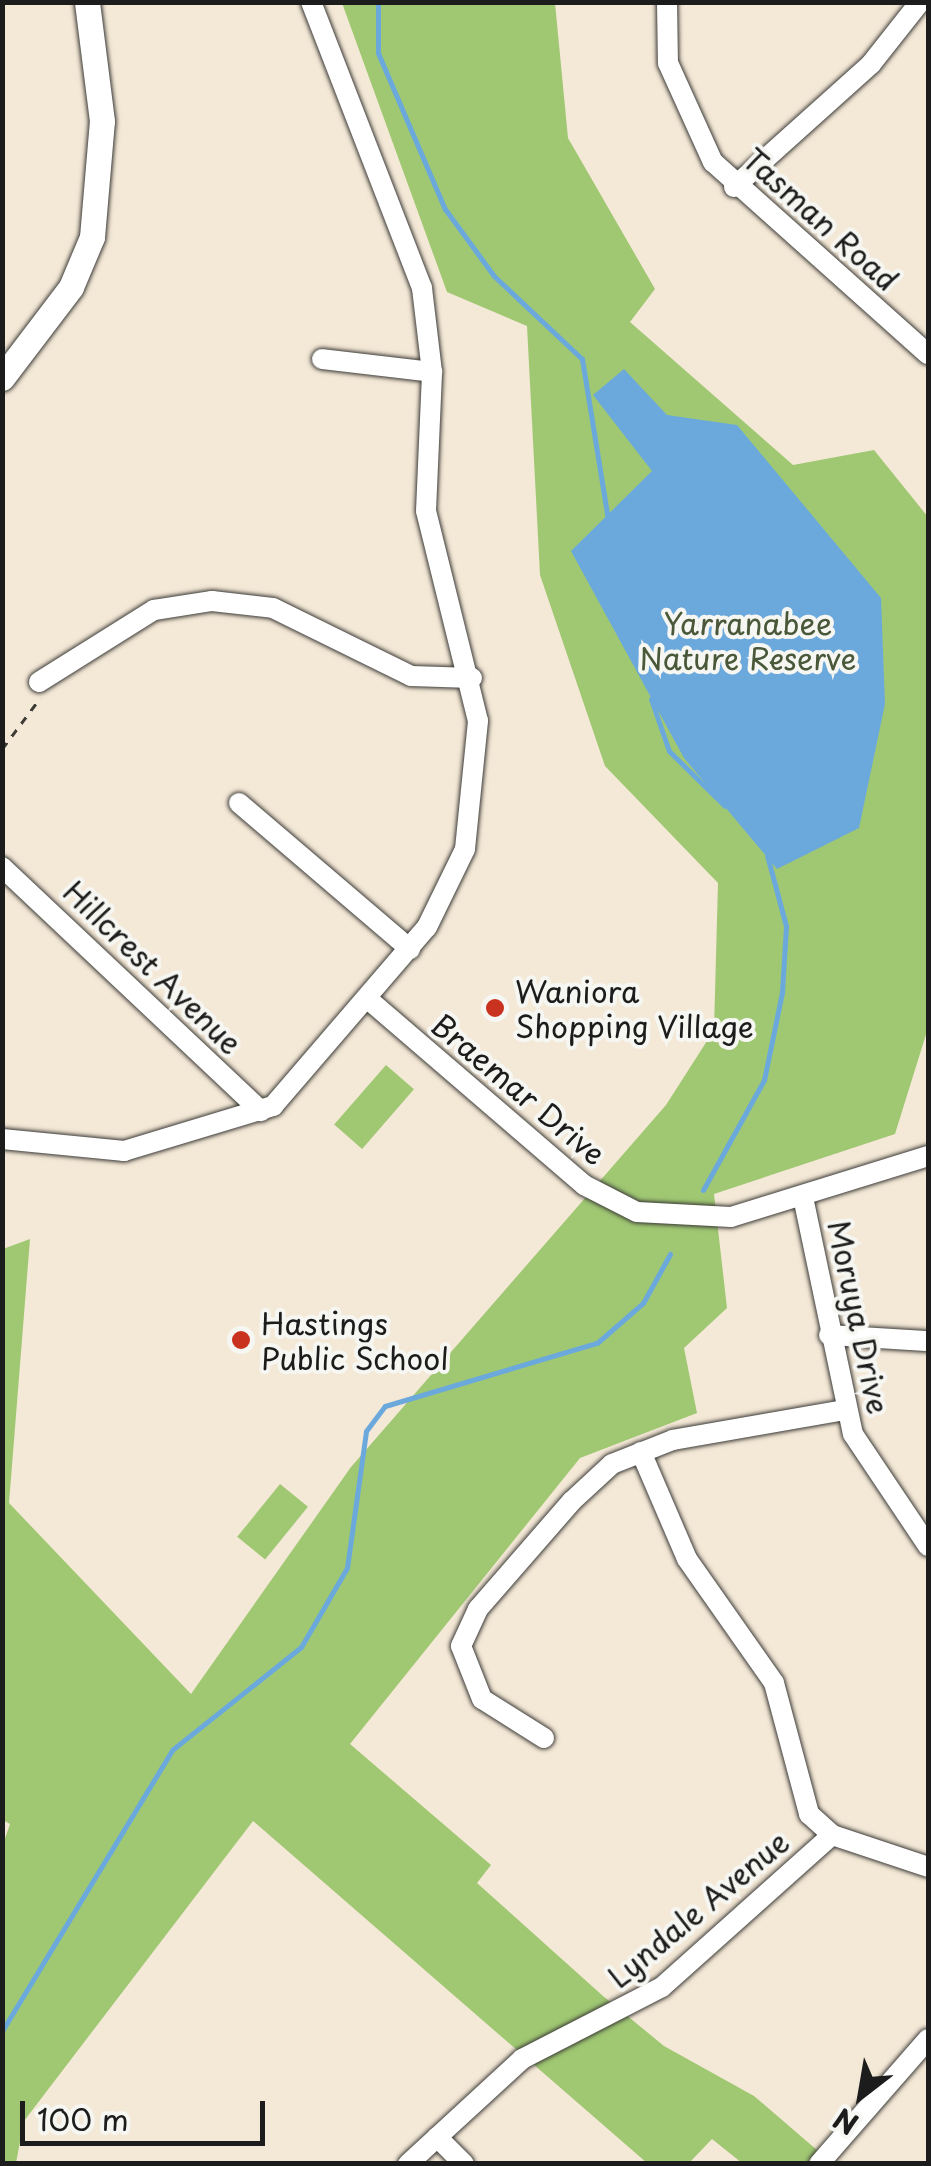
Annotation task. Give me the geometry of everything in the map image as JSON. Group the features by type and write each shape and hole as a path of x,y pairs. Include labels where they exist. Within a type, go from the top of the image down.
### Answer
{"main road":[{"path":"2,378 71,287 92,237 102,121 87,2"}],"street":[{"path":"2,1139 124,1152 261,1111 297,1086 410,950 465,849 480,756 472,678 426,511 432,372 404,224 339,90 311,2"},
{"name":"Tasman Road","path":"668,2 678,100 734,186 928,351"},
{"path":"734,186 861,74 920,2"},
{"path":"322,359 432,372"},
{"path":"40,682 154,610 212,601 273,608 411,676 472,678"},
{"path":"239,803 410,950"},
{"name":"Hillcrest Avenue","path":"2,866 261,1111"},
{"name":"Braemar Drive","path":"369,1000 608,1200 656,1217 708,1219 803,1197 928,1156"},
{"name":"Moruya Drive","path":"803,1197 845,1410 865,1460 928,1546"},
{"path":"829,1335 928,1341"},
{"path":"544,1738 482,1699 461,1646 478,1609 572,1501 612,1464 641,1452 845,1410"},
{"path":"641,1452 687,1559 774,1684 799,1797 832,1835 928,1866"},
{"name":"Lyndale Avenue","path":"408,2164 522,2059 662,1986 832,1835"},
{"path":"819,2164 928,2039"},
{"path":"438,2136 464,2164"}],"path":[{"path":"2,749 38,708 40,682"}],"green space":[{"name":"Yarranabee Nature Reserve","path":"342,3 555,3 568,138 655,289 630,322 793,465 874,450 928,517 928,1028 895,1134 714,1194 727,1308 684,1348 697,1413 580,1458 350,1744 491,1865 477,1883 603,1996 664,2046 754,2096 832,2163 742,2163 712,2139 689,2163 647,2163 253,1821 24,2121 16,2163 3,2163 2,1847 10,1824 3,1820 3,1249 30,1239 9,1503 191,1694 351,1467 666,1105 714,1030 718,883 605,766 540,575 527,326 447,292"},
{"path":"386,1065 414,1089 362,1149 334,1125"},
{"path":"280,1484 308,1507 265,1560 237,1537"}],"water":[{"path":"624,369 667,415 737,425 881,598 885,704 859,828 777,869 684,758 571,551 652,471 593,395"}],"waterway":[{"path":"378,2 378,53 445,209 494,276 582,359 608,520"},
{"path":"651,699 669,751 725,806"},
{"path":"703,1190 764,1080 782,992 786,926 767,855"},
{"path":"2,2031 172,1750 301,1647 347,1568 366,1431 385,1406 597,1343 643,1303 670,1254"}],"place":[{"name":"Waniora Shopping Village","path":"495,1008"},
{"name":"Hastings Public School","path":"241,1340"}]}
